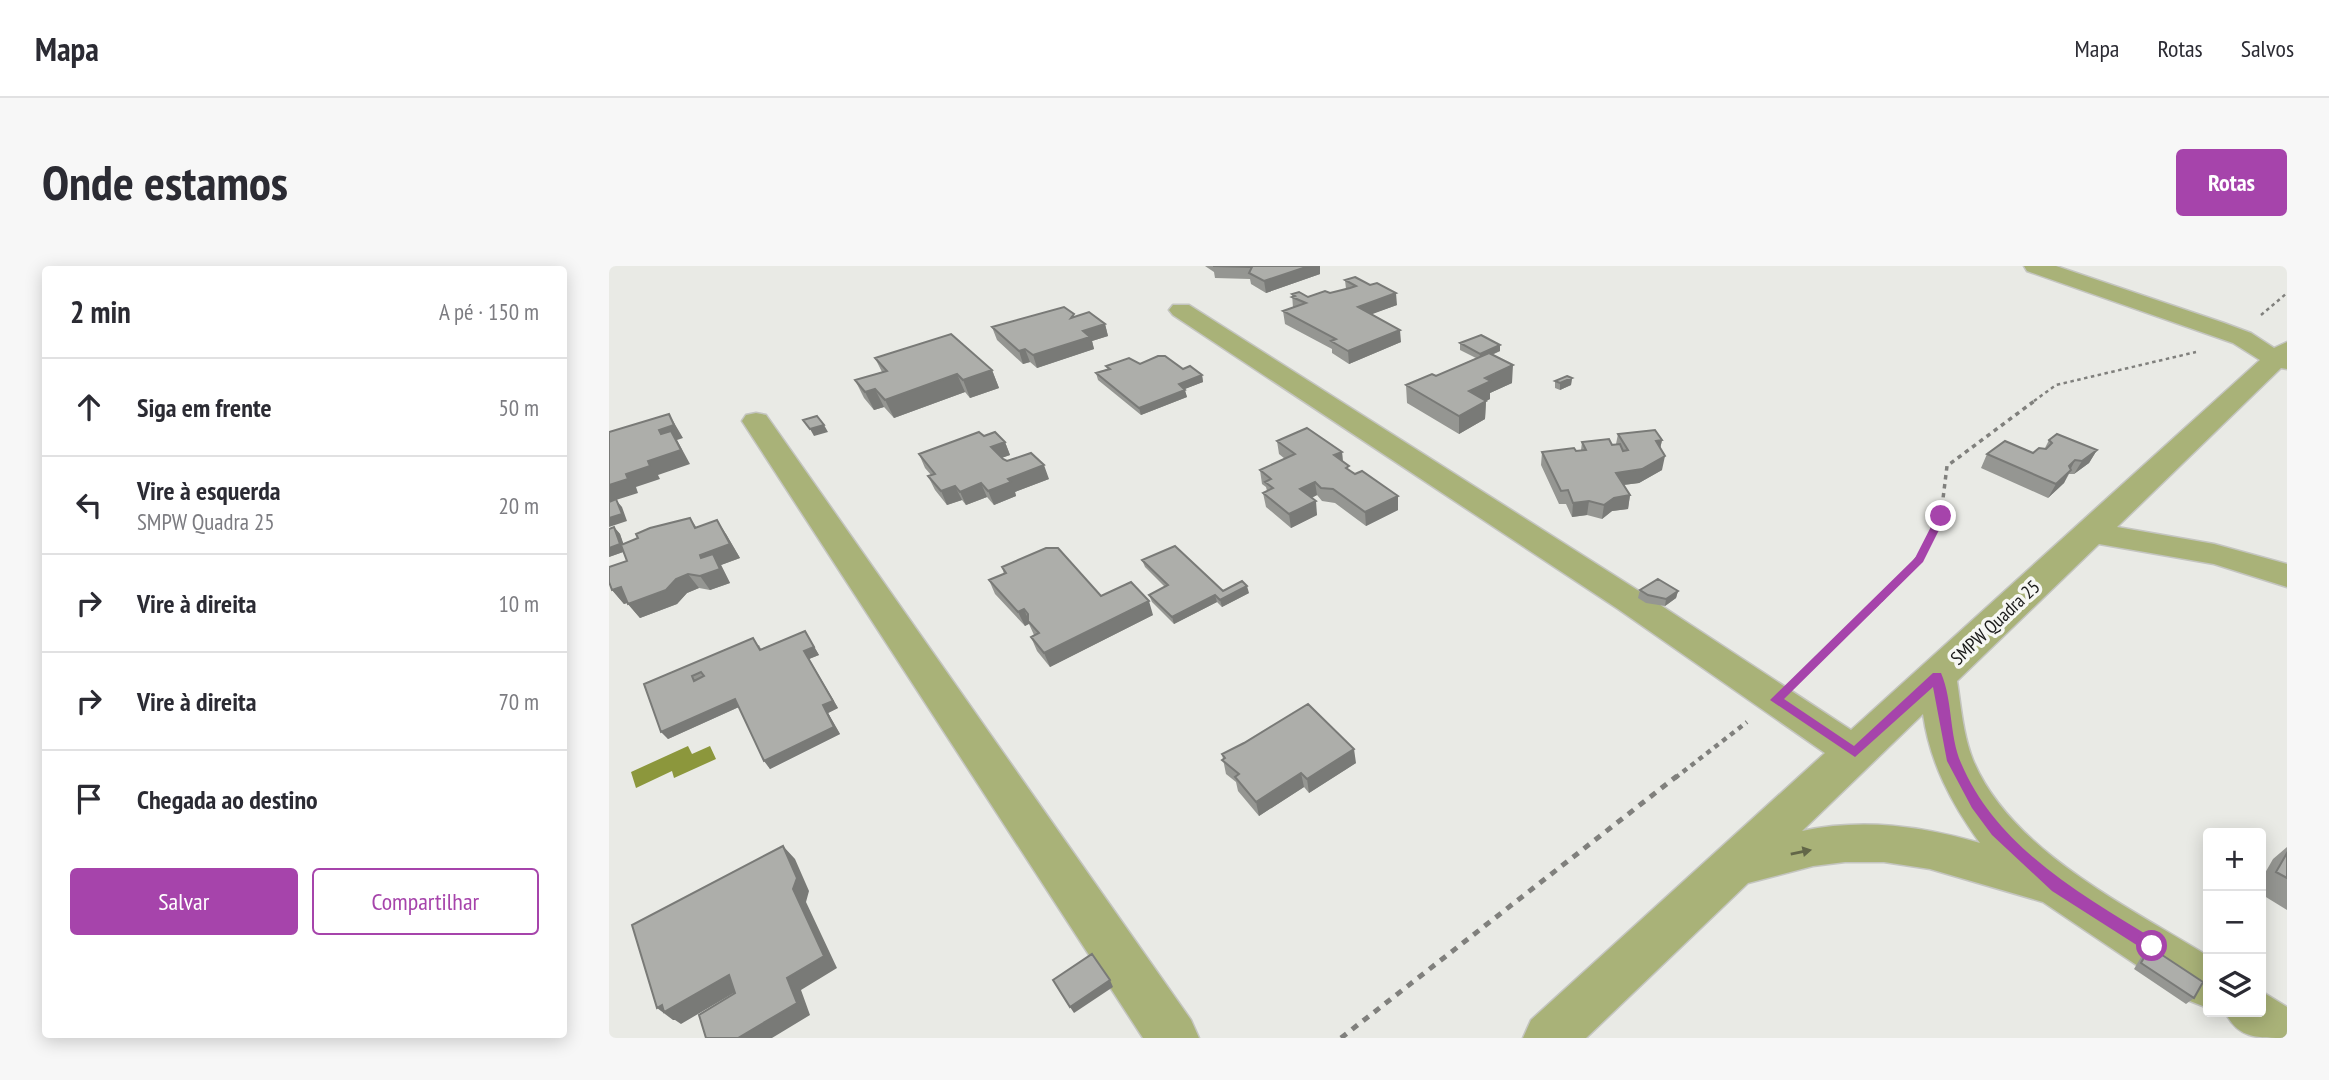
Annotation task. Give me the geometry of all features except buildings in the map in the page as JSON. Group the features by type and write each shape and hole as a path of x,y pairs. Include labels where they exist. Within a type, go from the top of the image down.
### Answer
{"street":[{"path":"2035,266 2284,356"},
{"path":"1181,310 1855,752"},
{"name":"SMPW Quadra 25","path":"1549,1038 2090,533 2284,356"},
{"path":"756,421 1173,1038"},
{"path":"2090,533 2200,549 2253,563 2287,576"},
{"path":"1937,676 1948,742 1961,778 1996,831 2057,887 2203,981"},
{"path":"1735,866 1858,842 1905,844 1938,851 2057,887"},
{"path":"2257,1017 2287,1037"}],"path":[{"path":"1341,1038 1776,700 1919,559 1941,516 1942,487 1947,467 2056,385 2191,354 2232,335 2287,293"}],"shaded area":[{"path":"688,746 692,754 710,746 716,759 674,778 672,771 636,788 631,772"}],"route":[{"path":"1941,516 1919,559 1776,700 1855,752 1937,676 1948,742 1954,761 1961,778 1996,831 2057,887 2152,946"}]}
